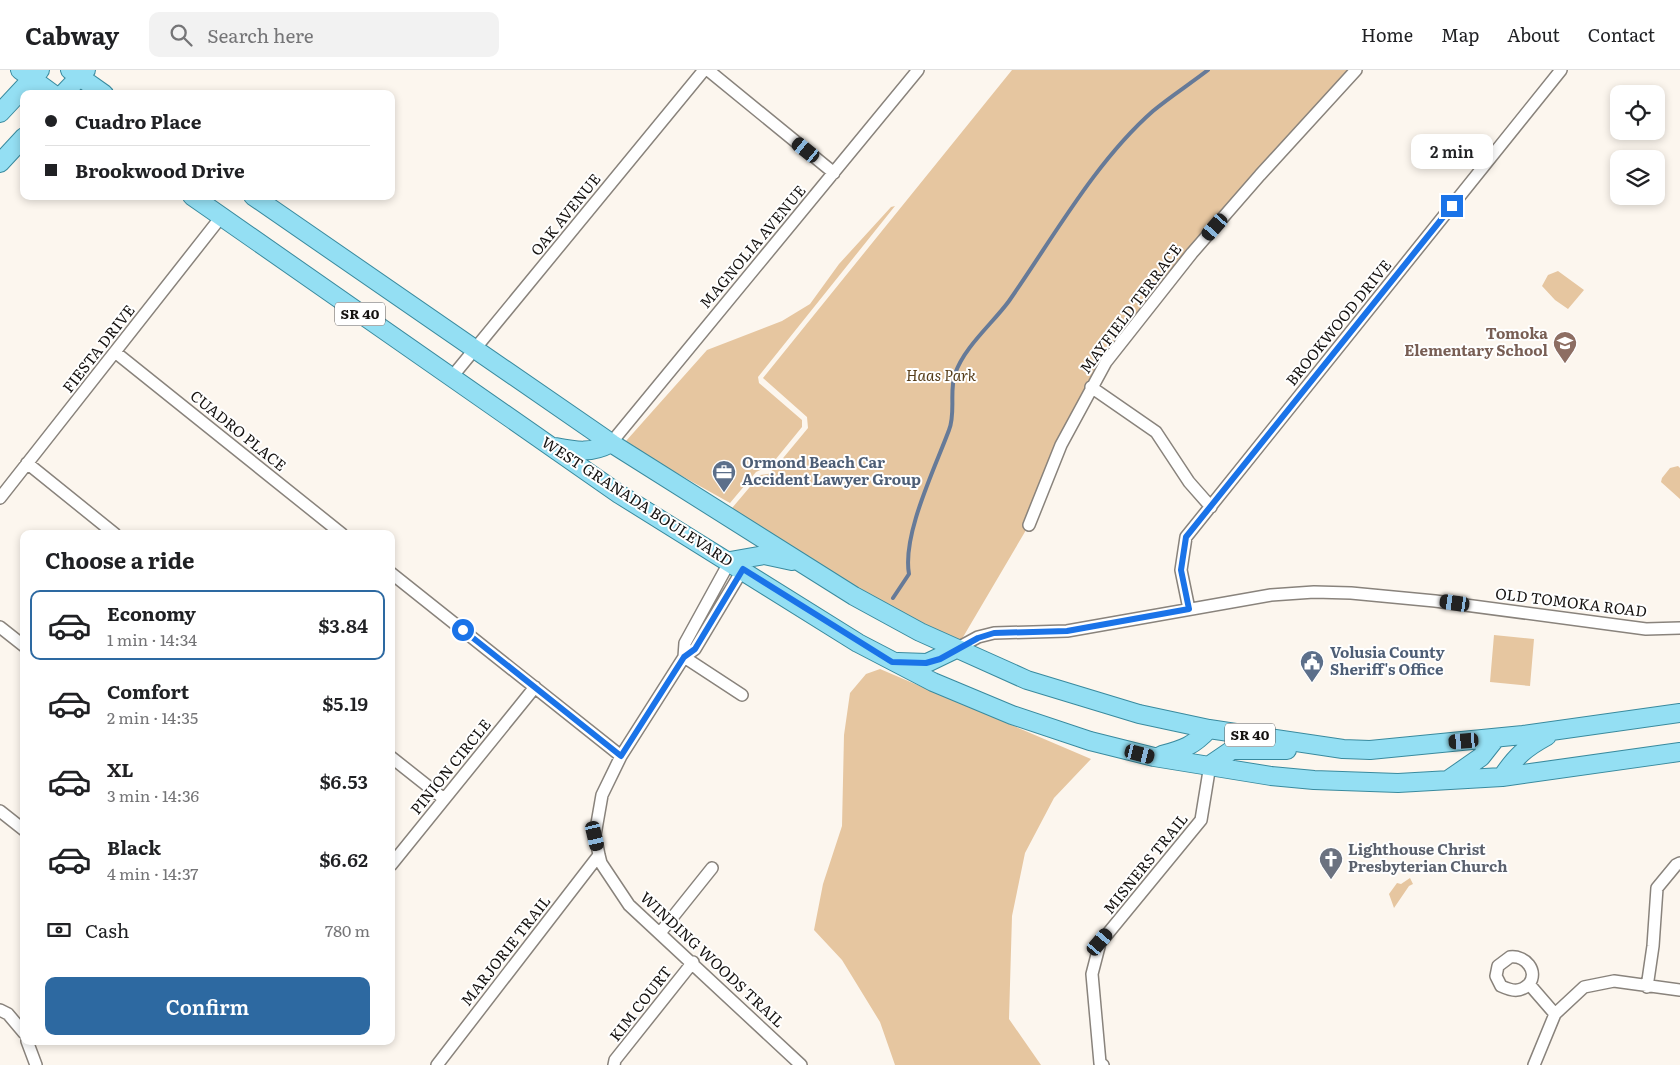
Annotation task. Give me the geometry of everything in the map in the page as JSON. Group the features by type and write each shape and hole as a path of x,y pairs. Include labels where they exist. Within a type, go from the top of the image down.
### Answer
{"main road":[{"path":"67,90 78,72 99,90"},
{"path":"0,113 30,73 49,90"},
{"path":"0,162 20,141"},
{"name":"WEST GRANADA BOULEVARD","path":"198,200 619,494 892,662 972,700 1012,716 1090,741 1154,757 1271,776 1365,783 1445,781 1502,777 1680,752"},
{"name":"SR 40","path":"259,200 611,443 802,563 887,615 956,649 1027,680 1139,714 1209,729 1343,750 1370,750 1496,738 1680,713"},
{"path":"549,446 586,452 600,449 611,443"},
{"path":"737,565 764,556 802,563"},
{"path":"892,662 926,663 956,649"},
{"path":"1154,757 1187,749 1209,729"},
{"path":"1502,777 1515,758 1526,747 1556,730"},
{"path":"1445,781 1481,757 1496,738"},
{"path":"1210,765 1232,750 1343,750"}],"street":[{"name":"OAK AVENUE","path":"451,378 704,70"},
{"path":"708,70 834,174"},
{"name":"MAGNOLIA AVENUE","path":"611,443 918,70"},
{"name":"MAYFIELD TERRACE","path":"1029,525 1061,445 1091,386 1106,362 1192,253 1356,70"},
{"name":"BROOKWOOD DRIVE","path":"1189,609 1181,570 1186,537 1561,70"},
{"name":"FIESTA DRIVE","path":"0,498 221,217"},
{"name":"CUADRO PLACE","path":"115,352 337,530"},
{"path":"1091,386 1156,432 1189,482 1211,507"},
{"path":"27,464 109,530"},
{"name":"WINDING WOODS TRAIL","path":"737,565 685,643 684,657 621,756 602,795 595,836 601,863 629,904 802,1065"},
{"path":"395,576 621,756"},
{"name":"OLD TOMOKA ROAD","path":"956,649 978,638 994,633 1067,631 1271,595 1352,593 1435,601 1646,629 1680,628"},
{"path":"0,627 20,643"},
{"path":"684,657 742,695"},
{"name":"PINION CIRCLE","path":"395,860 535,688"},
{"path":"395,759 444,799"},
{"name":"MISNERS TRAIL","path":"1103,1065 1100,1063 1092,974 1100,942 1201,820 1210,765"},
{"path":"0,811 20,827"},
{"name":"MARJORIE TRAIL","path":"437,1065 599,855"},
{"path":"1647,987 1653,946 1657,888 1676,865 1680,864"},
{"path":"660,933 712,868"},
{"name":"KIM COURT","path":"614,1065 615,1060 693,962"},
{"path":"1534,1065 1555,1014 1584,987 1614,981 1680,990"},
{"path":"1529,984 1555,1014"},
{"path":"0,1010 8,1014 20,1028"},
{"path":"28,1045 36,1065"}],"green space":[{"name":"Haas Park","path":"1012,70 1356,70 1106,362 1029,525 956,649 727,514 760,475 768,474 774,469 808,428 807,417 763,378"},
{"path":"895,206 758,377 759,383 802,420 802,427 771,465 756,472 730,503 657,462 626,441 707,350 782,321 810,304 839,264 891,207"},
{"path":"1558,271 1584,290 1568,309 1555,300 1542,286 1548,275"},
{"path":"1678,466 1680,468 1680,499 1661,482 1670,468"},
{"path":"1494,635 1534,639 1530,686 1490,682"},
{"path":"880,669 1091,759 1054,798 1025,853 1012,916 1009,1019 1041,1065 895,1065 880,1022 842,960 814,930 823,884 842,826 844,735 850,693 866,674"},
{"path":"1410,878 1413,884 1409,886 1394,908 1389,894 1397,883 1401,884"}],"waterway":[{"path":"893,598 909,574 910,540 928,482 951,423 953,381 959,364 979,336 1009,301 1076,202 1112,153 1153,111 1208,70"}],"place":[{"name":"Tomoka Elementary School","path":"1565,364"},
{"name":"Ormond Beach Car Accident Lawyer Group","path":"724,493"},
{"name":"Volusia County Sheriff's Office","path":"1312,683"},
{"name":"Lighthouse Christ Presbyterian Church","path":"1331,880"}],"route":[{"path":"463,630 621,756 684,657 695,649 743,569 845,635 892,662 926,663 940,659 978,638 994,633 1067,631 1189,609 1181,570 1186,537 1452,206"}]}
